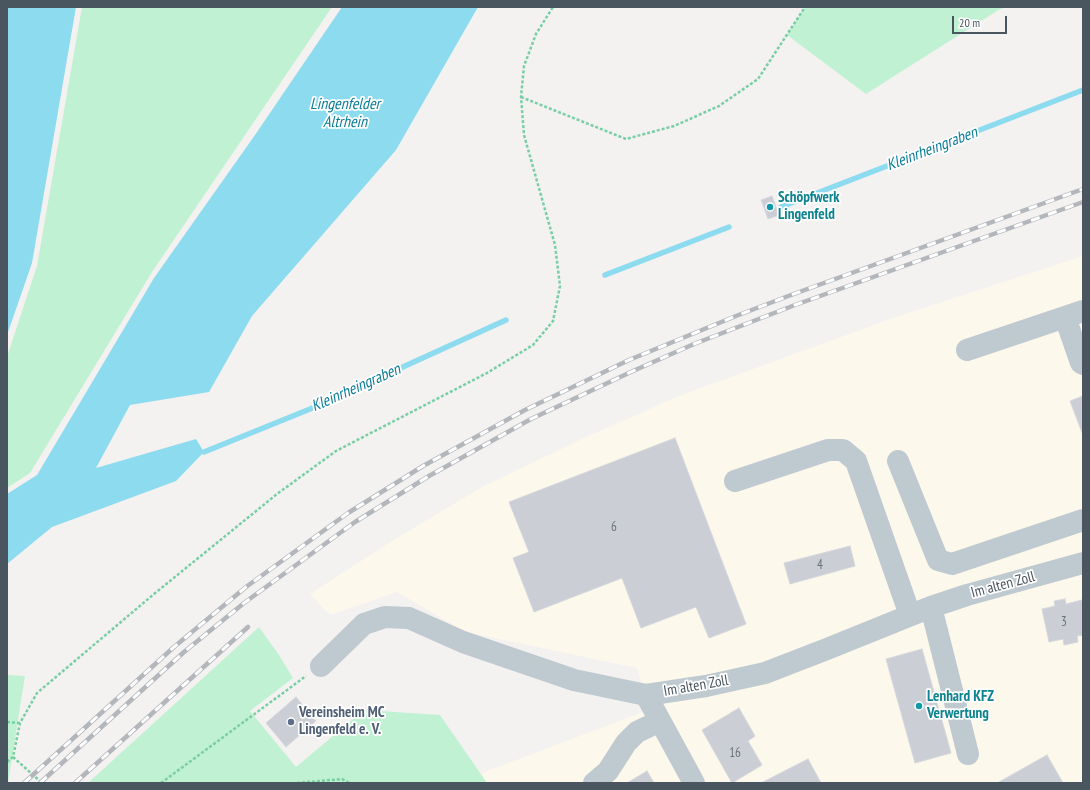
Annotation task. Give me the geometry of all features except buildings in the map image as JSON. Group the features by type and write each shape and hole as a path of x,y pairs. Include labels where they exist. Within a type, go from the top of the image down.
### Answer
{"street":[{"path":"967,350 1074,314 1081,363 1083,364"},
{"path":"735,481 828,450 843,450 856,462 910,615"},
{"path":"898,461 938,560 952,564 1083,520"},
{"name":"Im alten Zoll","path":"321,666 364,624 385,617 409,618 463,642 574,680 646,695 706,686 765,673 930,606 1083,563"},
{"path":"930,606 968,754"},
{"path":"646,695 694,783"},
{"path":"594,783 608,771 626,743 637,732 660,721"}],"path":[{"path":"7,762 13,757 20,723 37,693 160,589 277,494 336,451 487,373 533,346 553,321 560,286 555,245 524,135 521,97 524,66 536,34 553,7"},
{"path":"521,97 626,138 674,126 719,106 758,79 805,7"},
{"path":"161,783 321,666"},
{"path":"7,722 20,723"},
{"path":"13,757 42,783"},
{"path":"297,783 342,779 349,783"}],"shaded area":[{"path":"1083,256 1083,783 487,783 480,774 653,708 646,695 637,668 466,632 397,592 330,615 310,594 392,541 484,486 582,439 679,396 893,318"}],"green space":[{"path":"82,7 332,7 152,272 30,473 7,488 7,357 37,266"},
{"path":"805,7 1008,7 1000,9 866,94 787,35"},
{"path":"259,627 293,678 250,711 296,767 364,710 440,715 487,783 88,783"},
{"path":"7,675 25,676 8,783 7,783"}],"water":[{"path":"7,7 76,7 32,263 7,335"},
{"name":"Lingenfelder Altrhein","path":"342,7 478,7 396,150 252,316 209,392 130,405 96,468 196,439 204,452 176,481 52,527 7,564 7,494 37,475 154,278 255,135"}],"waterway":[{"name":"Kleinrheingraben","path":"781,207 1083,90"},
{"name":"Kleinrheingraben","path":"605,275 729,227"},
{"name":"Kleinrheingraben","path":"204,452 315,407 506,320"}],"railway":[{"path":"24,783 174,647 246,587 348,513 423,466 525,410 629,360 791,295 1083,189"},
{"path":"40,783 184,652 244,603 355,522 429,476 531,419 694,344 795,305 1083,202"},
{"path":"75,783 248,627"}],"place":[{"name":"Schöpfwerk Lingenfeld","path":"770,207"},
{"name":"Lenhard KFZ Verwertung","path":"919,706"},
{"name":"Vereinsheim MC Lingenfeld e. V.","path":"291,722"}]}
